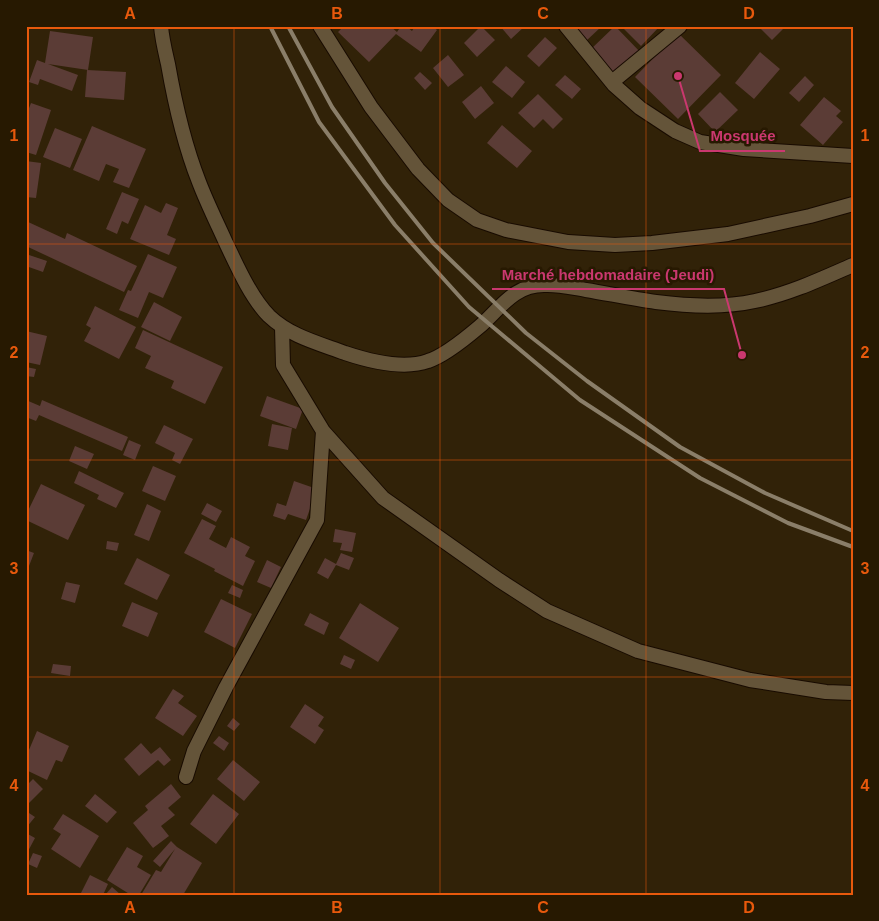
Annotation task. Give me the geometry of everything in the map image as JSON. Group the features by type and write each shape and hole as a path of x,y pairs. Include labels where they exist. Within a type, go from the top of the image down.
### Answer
{"street":[{"path":"161,26 170,80 181,128 199,182 235,262 257,301 268,316 298,336 358,357 394,365 428,361 448,350 479,326 512,295 525,288 543,284 658,302 720,305 754,302 783,294 853,265"},
{"path":"320,26 371,107 418,169 448,200 477,220 506,230 568,242 615,245 652,243 728,234 810,216 853,204"},
{"path":"566,26 612,82 640,108 675,131 700,142 744,149 853,156"},
{"path":"612,82 680,26"},
{"path":"282,327 283,364 323,431 383,498 498,580 547,611 638,651 750,680 826,692 853,693"},
{"path":"186,777 194,751 226,687 317,520 323,431"}],"building":[{"path":"344,26 390,26 397,32 401,26 406,26 412,31 415,26 432,26 437,30 421,52 396,34 369,62 338,32"},
{"path":"481,26 495,40 477,57 464,43"},
{"path":"500,26 525,26 511,39"},
{"path":"570,26 602,26 585,42"},
{"path":"615,26 643,55 613,85 590,50"},
{"path":"623,26 660,26 641,46"},
{"path":"758,26 781,26 783,29 772,40"},
{"path":"50,31 93,37 88,70 48,64 78,75 72,91 40,79 38,85 29,82 37,60 45,63"},
{"path":"678,33 721,75 678,119 635,77"},
{"path":"545,37 557,48 539,67 527,56"},
{"path":"760,52 780,69 754,99 735,83"},
{"path":"448,55 464,75 448,87 433,68"},
{"path":"506,66 525,82 512,98 492,82"},
{"path":"87,70 126,72 124,100 85,97"},
{"path":"420,72 432,83 425,90 414,78"},
{"path":"565,75 581,89 572,99 555,85"},
{"path":"805,76 814,85 799,102 789,93"},
{"path":"481,86 494,103 475,119 462,102"},
{"path":"720,92 738,110 715,132 698,114"},
{"path":"538,94 563,119 553,129 543,119 534,128 518,113"},
{"path":"824,97 841,111 836,116 843,122 823,145 800,125"},
{"path":"31,103 51,110 36,155 26,152 26,116"},
{"path":"502,125 532,151 517,168 487,143"},
{"path":"92,126 146,149 129,188 113,182 119,169 106,164 99,181 73,170"},
{"path":"55,128 82,139 70,168 43,157"},
{"path":"26,161 41,163 36,198 26,197"},
{"path":"122,192 139,199 128,224 122,221 117,234 106,229"},
{"path":"166,203 178,208 167,235 176,239 169,255 130,239 145,205 161,213"},
{"path":"26,221 65,239 67,233 137,266 124,292 26,246"},
{"path":"26,254 47,261 43,272 26,266"},
{"path":"148,254 177,267 163,298 149,292 138,318 119,310 128,290 131,291"},
{"path":"154,302 182,317 170,341 141,327"},
{"path":"95,306 136,327 119,359 84,341 91,328 86,325"},
{"path":"143,330 223,367 205,404 171,388 174,381 145,368 151,356 135,348"},
{"path":"26,331 47,336 40,365 26,362"},
{"path":"26,367 36,369 34,377 26,376"},
{"path":"267,396 303,409 296,429 260,416"},
{"path":"26,400 40,406 42,400 128,437 122,451 39,415 36,421 26,417"},
{"path":"272,424 292,428 288,450 268,446"},
{"path":"164,425 193,439 180,464 172,460 175,453 155,443"},
{"path":"129,440 141,445 135,460 123,455"},
{"path":"75,446 94,454 87,469 69,461"},
{"path":"153,466 176,476 165,501 142,491"},
{"path":"79,471 124,493 116,508 97,499 99,495 74,483"},
{"path":"294,481 317,489 306,520 288,514 285,520 273,516 277,503 286,506"},
{"path":"41,484 85,505 68,540 26,520 26,515"},
{"path":"207,503 222,511 216,522 201,514"},
{"path":"147,504 161,511 149,541 134,535"},
{"path":"202,519 216,526 209,539 226,548 231,537 250,547 245,556 255,561 243,586 184,553"},
{"path":"335,529 356,533 352,552 340,550 342,543 333,542"},
{"path":"107,541 119,543 117,551 106,549"},
{"path":"26,550 34,553 29,566 26,565"},
{"path":"341,553 354,558 349,570 336,565 328,579 317,573 325,558 336,564"},
{"path":"137,558 170,575 157,600 124,584"},
{"path":"267,560 281,567 271,588 257,582"},
{"path":"66,582 80,585 75,603 61,599"},
{"path":"232,585 243,590 240,598 228,593"},
{"path":"221,599 252,614 235,648 204,632"},
{"path":"132,602 158,613 148,637 122,626"},
{"path":"360,603 399,628 378,662 339,638"},
{"path":"310,613 329,623 324,635 304,625"},
{"path":"344,655 355,660 351,669 340,664"},
{"path":"53,664 71,666 70,676 51,673"},
{"path":"173,689 184,696 178,703 197,716 183,736 155,718"},
{"path":"305,704 324,717 318,726 324,730 315,744 290,727"},
{"path":"233,718 240,724 234,731 227,726"},
{"path":"37,731 69,746 62,762 56,760 47,780 26,770 26,757"},
{"path":"219,736 229,743 224,751 213,743"},
{"path":"141,743 151,754 160,747 171,760 164,766 158,760 139,776 124,759"},
{"path":"233,760 260,782 244,801 217,779"},
{"path":"33,779 43,789 26,806 26,786"},
{"path":"171,784 181,797 168,808 175,815 161,826 169,836 153,848 133,823 148,810 145,806"},
{"path":"95,794 117,812 107,823 85,806"},
{"path":"213,794 239,814 216,844 190,824"},
{"path":"26,811 35,817 26,828"},
{"path":"63,814 99,836 80,868 51,849 61,834 53,829"},
{"path":"26,833 35,838 26,855"},
{"path":"171,841 202,863 183,895 141,895 156,870 161,872 175,849 160,867 153,861"},
{"path":"127,847 143,856 137,867 151,875 139,895 131,895 107,880"},
{"path":"33,853 42,856 37,868 28,864"},
{"path":"90,875 108,884 103,895 80,895"},
{"path":"112,887 121,895 105,895"}],"railway":[{"path":"270,26 319,122 395,225 469,307 580,400 700,478 788,523 853,547"},
{"path":"288,26 332,107 385,183 433,243 526,333 587,381 680,447 765,493 853,531"}],"place":[{"name":"Mosquée","path":"678,76"},
{"name":"Marché hebdomadaire (Jeudi)","path":"742,355"}]}
